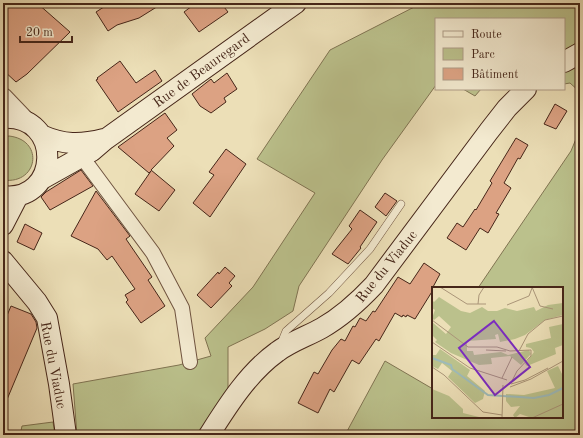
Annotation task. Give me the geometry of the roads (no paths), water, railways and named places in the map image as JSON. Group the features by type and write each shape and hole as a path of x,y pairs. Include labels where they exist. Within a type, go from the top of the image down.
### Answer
{"main road":[{"name":"Rue de Beauregard","path":"106,138 296,3"},
{"path":"565,61 580,53"},
{"name":"Rue du Viaduc","path":"210,435 248,380 268,359 279,351 342,316 365,296 489,131 507,108 525,90"},
{"path":"3,118 14,118 26,121 42,135 52,140 75,144 88,143 106,138"},
{"path":"42,135 48,153 46,171 42,179"},
{"path":"3,225 11,196 27,192 42,179 92,151 106,138"},
{"name":"Rue du Viaduc","path":"6,268 37,302 46,318 59,384 66,435"}],"street":[{"path":"3,97 26,121"},
{"path":"82,157 153,253 182,308 190,362"}],"lane":[{"path":"279,351 286,331 329,293 370,249 401,204"}]}
